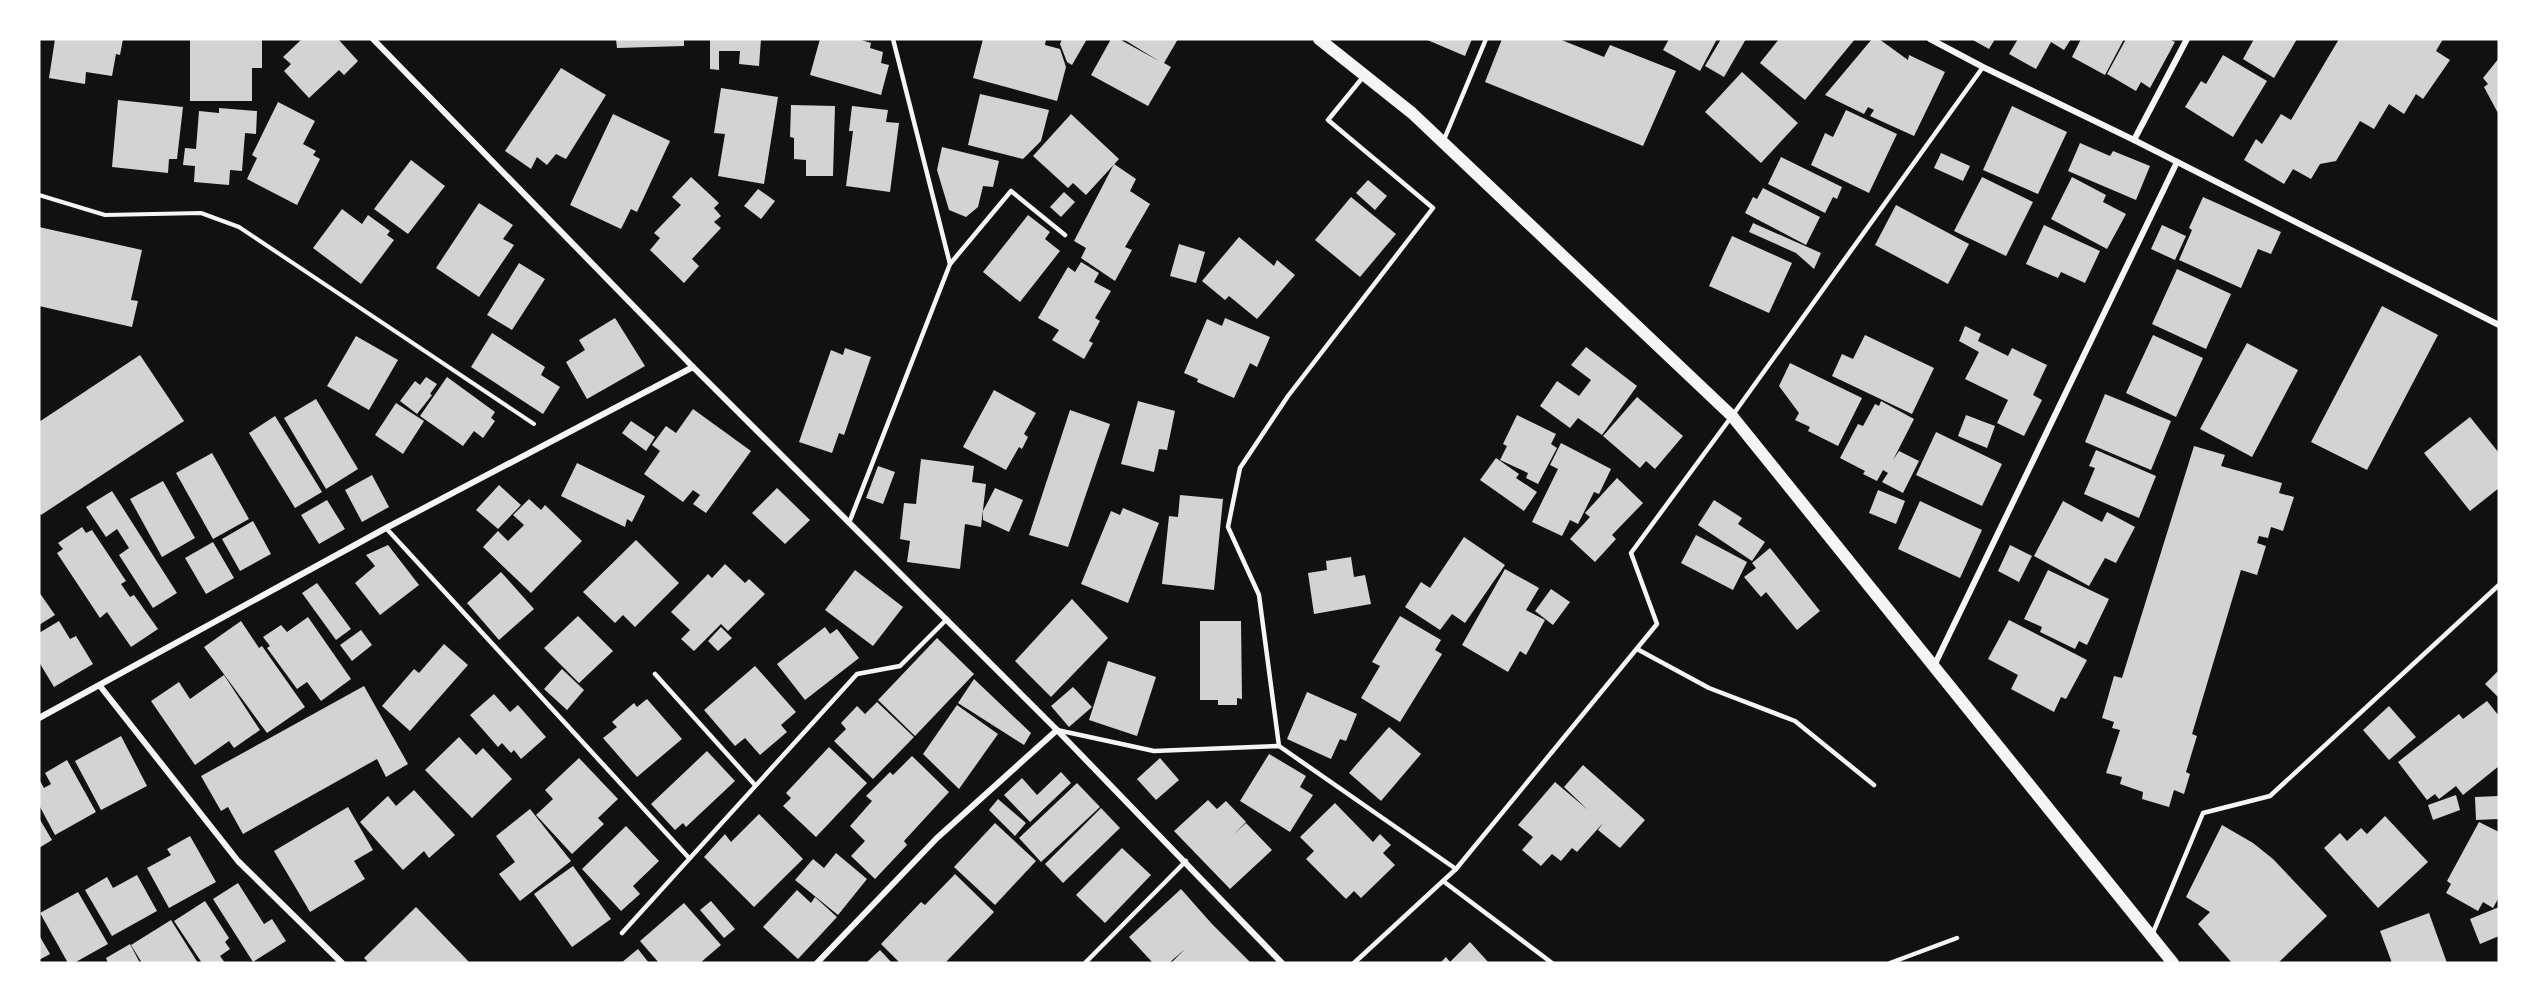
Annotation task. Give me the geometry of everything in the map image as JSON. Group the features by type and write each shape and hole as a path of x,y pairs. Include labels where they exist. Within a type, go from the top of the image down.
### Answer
{"main road":[{"path":"1319,39 1412,113 1732,416 2173,963"}],"street":[{"path":"373,39 693,367 1186,861 1282,963"},
{"path":"1930,39 1983,68 2134,140 2499,325"},
{"path":"2134,140 2187,39"},
{"path":"1934,666 2177,162"},
{"path":"39,718 386,528 693,367"},
{"path":"100,686 238,861 342,963"},
{"path":"817,963 937,838 1057,730"}],"lane":[{"path":"894,39 950,264"},
{"path":"1443,142 1486,39"},
{"path":"1353,963 1456,869 1657,624 1631,552 1983,68"},
{"path":"1280,746 1259,595 1228,527 1240,468 1288,396 1433,208 1328,120 1364,75"},
{"path":"849,523 950,264 1011,191 1065,235"},
{"path":"386,528 689,858"},
{"path":"2152,936 2203,813 2270,796 2499,585"},
{"path":"622,933 856,674 900,666 947,619"},
{"path":"1637,649 1709,688 1795,721 1874,785"},
{"path":"655,674 755,785"},
{"path":"1057,730 1154,751 1280,746 1456,869"},
{"path":"1085,963 1186,861"},
{"path":"1443,881 1552,963"},
{"path":"1890,963 1957,938"}],"path":[{"path":"39,195 105,214 201,213 239,227 556,439"}],"building":[{"path":"55,39 123,39 120,55 116,54 112,76 86,72 85,84 49,78"},
{"path":"302,39 338,39 358,61 344,75 339,70 309,98 284,71 291,64 283,57"},
{"path":"616,39 684,39 684,46 617,48"},
{"path":"710,39 761,39 759,66 739,64 740,51 719,51 719,70 710,69"},
{"path":"820,39 858,39 871,43 870,48 883,52 881,63 889,65 881,95 810,75"},
{"path":"983,39 1046,39 1045,45 1060,49 1066,67 1057,101 973,78"},
{"path":"1062,39 1087,39 1072,65 1067,62 1060,44"},
{"path":"1111,39 1119,39 1159,61 1123,39 1178,39 1164,63 1171,67 1148,106 1091,75"},
{"path":"1425,39 1472,39 1465,56"},
{"path":"1502,39 1559,39 1604,57 1610,45 1676,71 1643,146 1485,82"},
{"path":"1669,39 1717,39 1700,71 1663,50"},
{"path":"1721,39 1746,39 1724,77 1705,66"},
{"path":"1779,39 1855,39 1805,100 1760,63"},
{"path":"1872,39 1879,39 1908,60 1909,55 1945,72 1914,136 1870,116 1874,110 1868,107 1864,114 1825,95"},
{"path":"1971,39 1995,39 1989,49"},
{"path":"2018,39 2071,39 2064,50 2051,42 2036,69 2009,54"},
{"path":"2081,39 2124,39 2105,75 2072,57"},
{"path":"2126,39 2169,39 2175,42 2150,88 2141,82 2136,91 2107,74"},
{"path":"2254,39 2297,39 2274,78 2243,59"},
{"path":"2339,39 2443,39 2436,51 2450,60 2423,99 2416,94 2404,114 2389,104 2374,129 2360,121 2336,161 2320,164 2311,179 2293,169 2284,184 2244,160 2256,139 2262,144 2281,114 2291,120"},
{"path":"190,40 262,40 262,68 252,68 252,101 190,101"},
{"path":"2223,55 2267,81 2233,137 2185,107 2201,81 2206,84"},
{"path":"2499,58 2499,115 2484,87 2488,84 2483,78"},
{"path":"561,68 606,95 566,159 556,154 547,165 537,157 531,169 505,151"},
{"path":"1742,72 1798,123 1761,163 1705,112"},
{"path":"721,88 778,97 764,184 718,176 725,134 714,133"},
{"path":"980,94 1049,110 1041,141 1023,159 968,145"},
{"path":"118,100 183,107 177,159 169,159 168,173 112,167"},
{"path":"278,102 315,121 303,144 316,151 313,155 320,159 297,205 247,179 257,158 252,155"},
{"path":"791,105 835,106 833,176 806,176 806,160 794,159 794,138 790,137"},
{"path":"852,106 888,110 886,122 899,123 890,192 846,186 853,131 849,131"},
{"path":"2012,106 2067,132 2038,194 1983,170"},
{"path":"219,108 257,111 256,134 245,133 242,171 230,170 229,185 194,182 195,166 183,165 185,148 196,149 199,111 219,113"},
{"path":"1846,110 1897,134 1869,193 1811,165 1825,133 1833,137"},
{"path":"613,114 670,141 637,212 631,209 621,229 570,205"},
{"path":"1071,114 1119,159 1086,195 1073,183 1068,188 1033,156"},
{"path":"2080,143 2110,156 2113,151 2150,166 2136,200 2068,171"},
{"path":"942,147 999,161 993,187 983,186 978,207 966,217 949,210 937,170"},
{"path":"1941,153 1970,166 1963,181 1934,168"},
{"path":"1781,157 1842,187 1837,199 1833,197 1825,213 1768,184"},
{"path":"411,160 445,186 408,234 374,209"},
{"path":"1114,164 1136,179 1130,191 1150,204 1125,247 1132,250 1115,281 1081,258 1086,248 1074,241"},
{"path":"691,177 719,203 714,208 721,216 714,222 721,228 692,259 699,266 684,283 650,250 660,238 654,233 681,205 672,197"},
{"path":"1982,177 2033,202 2006,256 1954,231"},
{"path":"2072,177 2106,195 2103,202 2126,214 2107,249 2051,219"},
{"path":"1368,180 1387,196 1375,210 1356,193"},
{"path":"1763,188 1820,217 1806,245 1745,213 1753,197 1757,199"},
{"path":"758,189 775,201 761,219 744,206"},
{"path":"1064,192 1075,202 1061,217 1050,207"},
{"path":"1351,197 1396,234 1360,277 1315,240"},
{"path":"2203,197 2281,232 2271,254 2258,249 2241,288 2179,260 2192,230 2189,228"},
{"path":"479,203 513,225 503,239 514,245 479,297 436,268"},
{"path":"1896,205 1969,244 1948,284 1875,245"},
{"path":"342,209 362,224 368,215 390,231 387,235 394,240 361,284 313,248"},
{"path":"1028,215 1050,232 1045,239 1060,251 1020,302 983,272"},
{"path":"1753,223 1821,253 1814,269 1796,253 1749,232"},
{"path":"2044,225 2100,251 2085,283 2061,272 2058,278 2026,264"},
{"path":"2162,225 2186,236 2175,260 2151,249"},
{"path":"39,227 142,250 131,300 138,301 132,327 39,306"},
{"path":"1732,236 1792,263 1769,313 1709,286"},
{"path":"1239,237 1274,266 1277,260 1295,275 1257,319 1229,296 1225,300 1202,281"},
{"path":"1179,244 1205,252 1196,283 1170,276"},
{"path":"1081,262 1099,273 1094,282 1111,291 1095,318 1100,321 1089,341 1093,343 1084,359 1052,340 1059,330 1038,318 1068,267 1075,272"},
{"path":"519,263 545,279 512,330 487,315"},
{"path":"2177,269 2231,294 2206,349 2152,324"},
{"path":"2382,306 2438,335 2367,470 2311,442"},
{"path":"615,318 645,366 587,399 566,362 585,350 579,340"},
{"path":"1225,318 1270,337 1257,367 1250,363 1234,398 1197,382 1198,379 1184,373 1207,319 1222,326"},
{"path":"1965,326 1981,334 1978,341 2008,356 2012,348 2047,365 2033,395 2042,400 2024,436 1997,423 2008,400 1965,379 1979,352 1959,341"},
{"path":"492,333 545,367 541,375 560,387 543,414 471,367"},
{"path":"1865,335 1934,368 1912,414 1832,376 1842,354 1853,359"},
{"path":"2153,335 2203,358 2176,417 2126,393"},
{"path":"356,336 398,360 369,410 327,386"},
{"path":"2247,343 2298,370 2252,457 2200,429"},
{"path":"1586,347 1637,386 1602,435 1578,418 1570,428 1540,406 1557,381 1579,396 1591,380 1571,365"},
{"path":"845,348 871,357 844,435 839,433 832,453 799,442 831,350 843,355"},
{"path":"140,355 184,421 41,515 39,512 39,422"},
{"path":"1790,363 1862,398 1838,446 1808,431 1810,427 1795,420 1799,413 1779,386"},
{"path":"426,377 437,384 430,394 432,395 417,414 400,401 415,381 420,385"},
{"path":"447,377 495,412 491,418 495,421 483,438 474,431 463,446 420,416"},
{"path":"994,390 1036,413 1024,434 1028,437 1022,449 1019,447 1006,470 963,447"},
{"path":"2105,394 2171,421 2151,470 2085,442"},
{"path":"1637,397 1683,436 1655,469 1646,461 1640,468 1603,436"},
{"path":"316,399 358,469 326,489 284,418"},
{"path":"1138,401 1175,411 1167,450 1159,449 1154,472 1121,464"},
{"path":"1881,401 1914,419 1893,460 1899,451 1919,461 1903,493 1882,482 1888,473 1883,470 1877,481 1863,474 1865,471 1840,458 1858,424 1863,426 1875,404 1879,406"},
{"path":"396,403 424,421 403,454 375,435"},
{"path":"693,409 751,451 706,513 693,504 700,495 693,490 683,502 644,474 660,451 652,445 666,426 676,433"},
{"path":"1070,410 1110,424 1068,547 1029,535"},
{"path":"1517,415 1556,434 1551,444 1557,448 1538,484 1526,478 1528,473 1500,460 1507,446 1503,444"},
{"path":"1966,415 1995,426 1987,448 1958,436"},
{"path":"275,416 322,492 295,508 249,433"},
{"path":"2470,417 2499,453 2499,488 2470,511 2424,453"},
{"path":"631,421 655,437 646,451 622,433"},
{"path":"1936,432 2002,464 1982,506 1916,475"},
{"path":"1561,443 1611,469 1599,494 1594,492 1578,524 1570,520 1562,536 1532,522 1558,469 1550,465"},
{"path":"2194,446 2225,455 2221,466 2282,483 2279,493 2294,497 2283,531 2271,527 2268,538 2259,536 2257,543 2266,546 2257,575 2241,570 2192,734 2197,736 2186,772 2190,774 2184,794 2174,790 2169,807 2142,799 2143,792 2120,784 2122,777 2106,773 2120,730 2112,728 2114,722 2102,718 2114,676 2122,678"},
{"path":"2096,450 2156,476 2139,518 2084,494 2095,468 2089,466"},
{"path":"212,453 249,519 213,539 176,473"},
{"path":"1496,458 1519,474 1516,478 1537,492 1524,511 1480,480"},
{"path":"921,459 974,466 972,482 986,484 981,527 965,524 960,569 907,562 910,541 900,539 904,503 916,504"},
{"path":"577,463 645,496 632,522 627,519 625,527 561,496"},
{"path":"878,466 895,472 883,504 866,498"},
{"path":"372,475 389,507 362,522 345,490"},
{"path":"1617,478 1643,503 1612,535 1616,539 1595,562 1570,539 1590,517 1585,513"},
{"path":"163,481 195,538 162,557 130,499"},
{"path":"499,485 521,505 498,529 476,510"},
{"path":"777,488 810,520 785,544 752,513"},
{"path":"995,488 1023,500 1009,532 983,520 983,511"},
{"path":"1878,490 1905,501 1896,524 1869,513"},
{"path":"112,491 177,593 153,608 119,555 129,548 117,529 106,537 86,507"},
{"path":"1180,495 1223,499 1214,590 1162,584 1169,516 1178,517"},
{"path":"529,499 541,510 545,505 582,541 531,593 483,547 498,531 508,541 524,525 513,515"},
{"path":"327,500 345,529 319,544 301,515"},
{"path":"1714,500 1742,518 1738,524 1765,542 1752,561 1698,525"},
{"path":"1920,501 1982,530 1960,578 1898,549"},
{"path":"2063,501 2102,522 2107,512 2135,527 2116,563 2105,558 2089,586 2034,556"},
{"path":"1123,508 1159,523 1128,603 1081,584 1111,511 1120,515"},
{"path":"253,521 271,554 240,571 222,539"},
{"path":"82,527 86,533 92,530 126,581 121,584 130,597 134,595 158,629 131,647 107,612 100,618 57,553 63,549 58,543"},
{"path":"1696,535 1747,562 1733,590 1681,563"},
{"path":"1464,537 1505,565 1465,623 1452,614 1440,630 1405,607 1421,582 1430,588"},
{"path":"636,540 679,583 635,627 623,615 615,623 583,592"},
{"path":"213,542 234,578 206,594 185,558"},
{"path":"388,545 419,585 380,615 355,583 375,566 366,555"},
{"path":"2010,545 2032,556 2019,582 1998,571"},
{"path":"1770,548 1820,611 1797,630 1766,592 1761,597 1744,577 1756,568 1752,563"},
{"path":"1351,557 1354,577 1365,575 1371,604 1314,614 1308,573 1327,570 1326,561"},
{"path":"725,564 745,583 749,579 765,594 728,631 721,624 694,651 681,639 690,630 671,612 708,574 712,578"},
{"path":"1505,569 1539,588 1526,610 1545,620 1526,655 1520,651 1508,672 1462,645"},
{"path":"855,570 903,607 873,646 825,610"},
{"path":"2048,570 2109,599 2087,645 2079,641 2075,649 2040,632 2042,627 2024,619"},
{"path":"501,572 534,609 499,640 467,603"},
{"path":"317,583 351,629 336,640 302,593"},
{"path":"1551,589 1570,602 1553,625 1535,611"},
{"path":"39,592 55,615 39,625"},
{"path":"1072,599 1108,638 1051,697 1015,661"},
{"path":"578,616 613,651 579,683 544,648"},
{"path":"1400,616 1441,640 1435,650 1442,654 1400,722 1361,698 1380,666 1372,662"},
{"path":"308,617 351,679 321,701 307,682 297,689 267,648 270,646 263,637 281,625 287,632"},
{"path":"2009,620 2087,660 2066,699 2061,697 2054,712 2011,689 2018,675 1988,659"},
{"path":"59,621 70,639 76,636 93,664 54,687 39,662 39,633"},
{"path":"241,621 259,648 262,646 305,707 267,733 204,647"},
{"path":"1200,621 1241,621 1242,699 1237,698 1237,705 1218,705 1218,700 1200,700"},
{"path":"721,627 732,638 718,651 708,641"},
{"path":"825,627 830,634 837,629 859,658 805,700 777,664"},
{"path":"361,630 372,645 352,661 340,645"},
{"path":"937,638 974,674 915,736 878,700"},
{"path":"444,644 468,665 410,731 382,706 414,669 419,673"},
{"path":"1108,661 1156,677 1137,736 1089,720"},
{"path":"755,666 796,712 781,725 787,732 760,755 745,738 735,746 704,710"},
{"path":"562,669 584,690 567,710 544,689"},
{"path":"2499,672 2499,698 2485,684"},
{"path":"224,675 260,730 234,748 229,741 195,765 151,701 179,682 190,699"},
{"path":"974,679 1031,733 1024,745 958,703"},
{"path":"364,686 408,764 386,777 377,759 243,834 228,807 221,811 201,776"},
{"path":"1073,687 1092,707 1069,727 1051,706"},
{"path":"1307,692 1357,714 1346,741 1340,739 1331,759 1287,739"},
{"path":"494,694 510,712 518,705 546,737 521,759 514,750 511,753 502,743 498,747 470,715"},
{"path":"647,699 682,739 637,777 603,738 617,727 612,722 634,703 637,707"},
{"path":"2487,701 2499,716 2499,766 2463,795 2456,786 2439,799 2435,794 2427,800 2398,762 2459,714 2463,719"},
{"path":"877,702 914,737 873,779 834,741 846,729 841,723 857,706 865,714"},
{"path":"957,705 998,734 959,789 923,754"},
{"path":"2389,706 2416,737 2389,760 2363,730"},
{"path":"1389,727 1421,754 1381,801 1349,773"},
{"path":"121,736 147,786 101,810 75,761"},
{"path":"459,737 476,755 483,748 512,779 472,818 425,770"},
{"path":"829,747 867,783 816,837 783,806 791,798 786,793"},
{"path":"707,751 735,781 686,827 683,823 675,830 651,804"},
{"path":"1269,754 1306,776 1300,787 1313,795 1290,832 1240,801"},
{"path":"912,756 949,792 904,841 907,845 875,879 851,856 865,841 850,826 872,801 866,796 890,772 893,775"},
{"path":"579,758 618,799 598,818 604,824 572,854 536,815 553,799 545,790"},
{"path":"1160,758 1179,780 1156,800 1137,779"},
{"path":"67,760 96,812 55,835 39,805 39,779 44,788 51,784 45,773"},
{"path":"1583,765 1645,820 1620,848 1598,830 1603,823 1577,852 1572,848 1561,861 1552,854 1541,866 1522,850 1533,837 1518,825 1555,782 1588,810 1564,787"},
{"path":"1061,772 1071,783 1030,822 1004,795 1022,778 1037,795"},
{"path":"1077,783 1100,807 1041,862 1019,838"},
{"path":"414,790 455,835 429,858 424,851 403,870 360,822 388,796 396,806"},
{"path":"2456,795 2460,810 2433,820 2428,805"},
{"path":"2499,796 2499,819 2476,820 2475,797"},
{"path":"998,799 1026,823 1015,836 989,810"},
{"path":"1208,800 1217,809 1226,801 1246,822 1233,835 1246,823 1272,850 1230,889 1174,831"},
{"path":"1335,803 1373,842 1380,834 1391,845 1383,853 1395,865 1361,898 1354,891 1346,899 1306,859 1314,851 1300,837"},
{"path":"348,807 373,850 354,861 365,879 310,912 274,851"},
{"path":"1101,808 1120,828 1063,883 1045,864"},
{"path":"530,809 571,861 520,901 499,874 515,862 496,836"},
{"path":"759,814 803,859 754,907 704,857 725,834 731,842"},
{"path":"2385,816 2428,862 2378,908 2324,848 2340,833 2347,841 2361,828 2367,834"},
{"path":"39,818 52,840 39,848"},
{"path":"2479,822 2499,832 2499,897 2493,908 2483,902 2478,911 2446,893 2451,884 2447,881"},
{"path":"995,823 1036,861 995,905 954,867"},
{"path":"2222,825 2253,843 2273,859 2327,916 2278,963 2232,963 2198,924 2210,912 2186,897"},
{"path":"626,826 659,861 633,886 640,894 621,911 582,869"},
{"path":"190,836 216,882 169,908 147,868 171,855 167,849"},
{"path":"1122,848 1151,875 1105,923 1076,895"},
{"path":"836,853 867,879 838,915 795,880 813,859 824,868"},
{"path":"573,866 611,919 572,947 534,894"},
{"path":"955,874 994,912 945,963 900,963 881,944 921,902 925,905"},
{"path":"137,875 157,911 112,936 85,890 107,877 113,888"},
{"path":"238,883 264,924 272,919 286,941 253,962 213,899"},
{"path":"1181,889 1251,963 1171,963 1185,949 1169,963 1153,963 1129,937"},
{"path":"797,890 811,903 815,897 837,917 798,959 763,927"},
{"path":"78,892 108,944 74,963 68,963 40,913"},
{"path":"205,901 229,938 225,942 230,949 220,956 225,963 202,963 174,921"},
{"path":"711,901 735,929 724,938 700,910"},
{"path":"684,903 721,945 700,963 659,963 640,941"},
{"path":"416,907 470,963 369,963 364,958"},
{"path":"2499,907 2499,936 2480,944 2470,919"},
{"path":"2429,913 2447,963 2392,963 2380,931"},
{"path":"171,920 198,963 142,963 131,945"},
{"path":"39,935 50,954 39,960"},
{"path":"1470,942 1489,963 1440,963 1446,957 1450,962"},
{"path":"130,944 140,963 108,963 106,958"},
{"path":"638,949 649,963 621,963"},
{"path":"880,950 892,963 866,963"}]}
